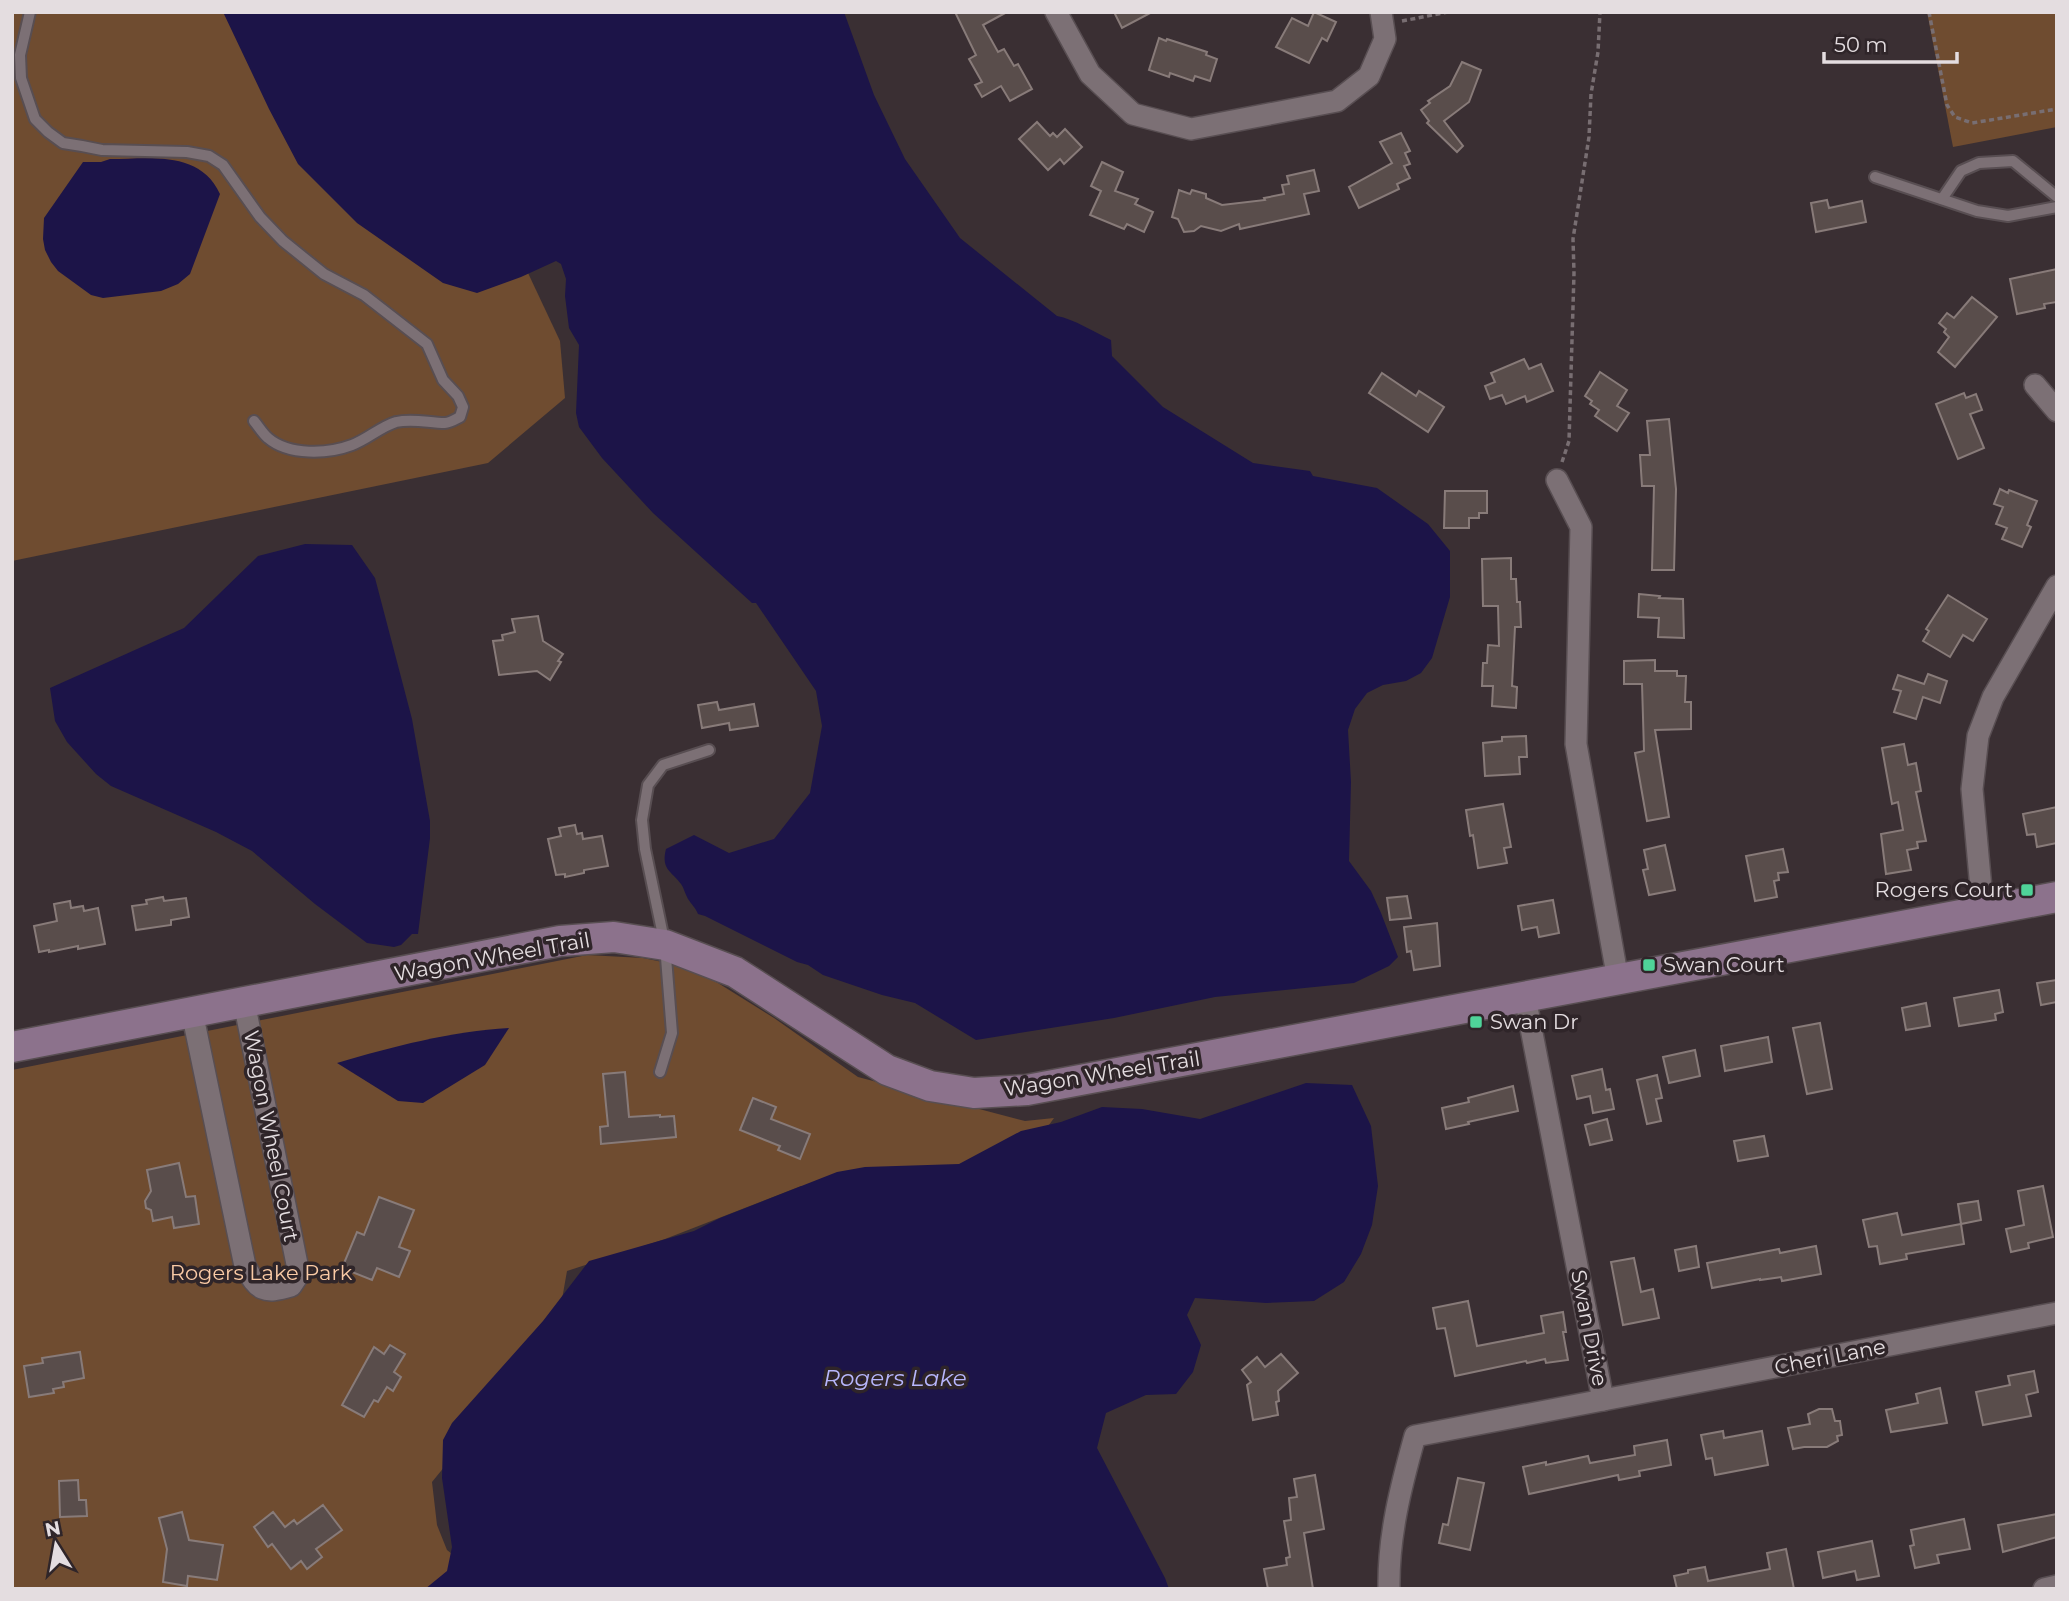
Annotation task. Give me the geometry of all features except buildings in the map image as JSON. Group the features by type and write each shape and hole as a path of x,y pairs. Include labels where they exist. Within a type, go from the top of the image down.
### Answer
{"street":[{"path":"1056,12 1090,74 1133,114 1191,129 1337,102 1369,76 1385,39 1382,18"},
{"path":"2035,385 2057,411"},
{"path":"1557,480 1581,527 1576,744 1618,980"},
{"path":"1983,911 1972,789 1978,736 1993,696 2057,586"},
{"name":"Wagon Wheel Trail","path":"12,1047 560,941 614,937 665,945 734,972 887,1070 930,1086 974,1093 1027,1090 2057,897"},
{"name":"Swan Drive","path":"1389,1589 1388,1569 1397,1502 1415,1436 1603,1401 1525,997"},
{"name":"Wagon Wheel Court","path":"192,1012 245,1266 253,1282 262,1289 274,1291 291,1286 299,1274 244,1002"},
{"name":"Cheri Lane","path":"1603,1401 2057,1313"},
{"path":"2043,1589 2057,1586"}],"lane":[{"path":"30,12 20,55 21,78 35,119 48,132 62,143 102,150 187,152 209,156 223,165 260,217 283,241 324,274 364,295 427,344 443,380 458,396 463,407 460,417 447,423 398,422 351,445 332,450 284,447 268,438 254,421"},
{"path":"1942,198 1961,172 1979,163 2012,161 2057,197"},
{"path":"1875,177 1977,211 2008,216 2057,207"},
{"path":"660,1072 672,1033 665,945 642,820 648,785 663,765 709,750"}],"path":[{"path":"1382,18 1448,12"},
{"path":"1557,480 1569,441 1573,239 1590,137 1591,94 1598,52 1600,12"},
{"path":"1929,12 1947,105 1955,117 1972,124 2057,109"}],"green space":[{"path":"12,12 274,12 520,256 560,341 565,398 488,463 12,561"},
{"path":"1927,12 2057,12 2057,127 1953,147"},
{"name":"Rogers Lake Park","path":"587,955 643,958 687,967 774,1018 858,1077 1025,1121 1054,1118 1003,1189 801,1186 665,1239 567,1271 550,1367 454,1455 432,1482 437,1525 447,1550 476,1573 487,1589 12,1589 12,1070"}],"water":[{"path":"223,12 844,12 874,95 905,159 960,238 1057,316 1111,340 1112,356 1163,407 1253,463 1310,471 1313,476 1377,488 1428,524 1450,551 1450,597 1432,658 1421,673 1406,681 1383,685 1367,693 1355,709 1348,730 1351,782 1349,861 1371,891 1398,957 1389,966 1354,983 1215,997 1114,1018 976,1040 915,1003 823,975 808,965 698,914 681,884 666,865 666,849 694,835 729,853 774,839 810,793 822,726 816,691 756,603 752,603 653,513 602,458 579,427 576,413 579,345 569,328 566,279 561,264 556,261 477,293 443,283 357,223 298,164"},
{"path":"157,158 187,164 200,170 211,180 220,194 190,274 178,284 161,291 103,298 91,295 58,271 51,262 43,239 44,218 83,162"},
{"path":"305,544 352,545 375,578 412,719 430,821 430,838 418,934 412,934 401,945 394,947 367,943 252,851 216,832 111,786 96,774 67,742 55,721 50,688 184,628 258,556"},
{"path":"509,1028 485,1065 423,1103 398,1101 337,1063 466,1032"},
{"name":"Rogers Lake","path":"1306,1083 1352,1085 1371,1126 1378,1186 1372,1225 1361,1254 1344,1282 1314,1301 1266,1303 1195,1298 1187,1315 1201,1345 1193,1372 1176,1394 1146,1395 1106,1413 1097,1448 1169,1589 425,1589 447,1571 452,1547 442,1478 443,1440 452,1423 543,1321 589,1261 694,1231 720,1218 837,1172 865,1167 959,1164 1021,1131 1061,1122 1102,1107 1142,1109 1200,1119"}],"place":[{"name":"Rogers Court","path":"2027,890"},
{"name":"Swan Court","path":"1649,965"},
{"name":"Swan Dr","path":"1476,1022"}]}
